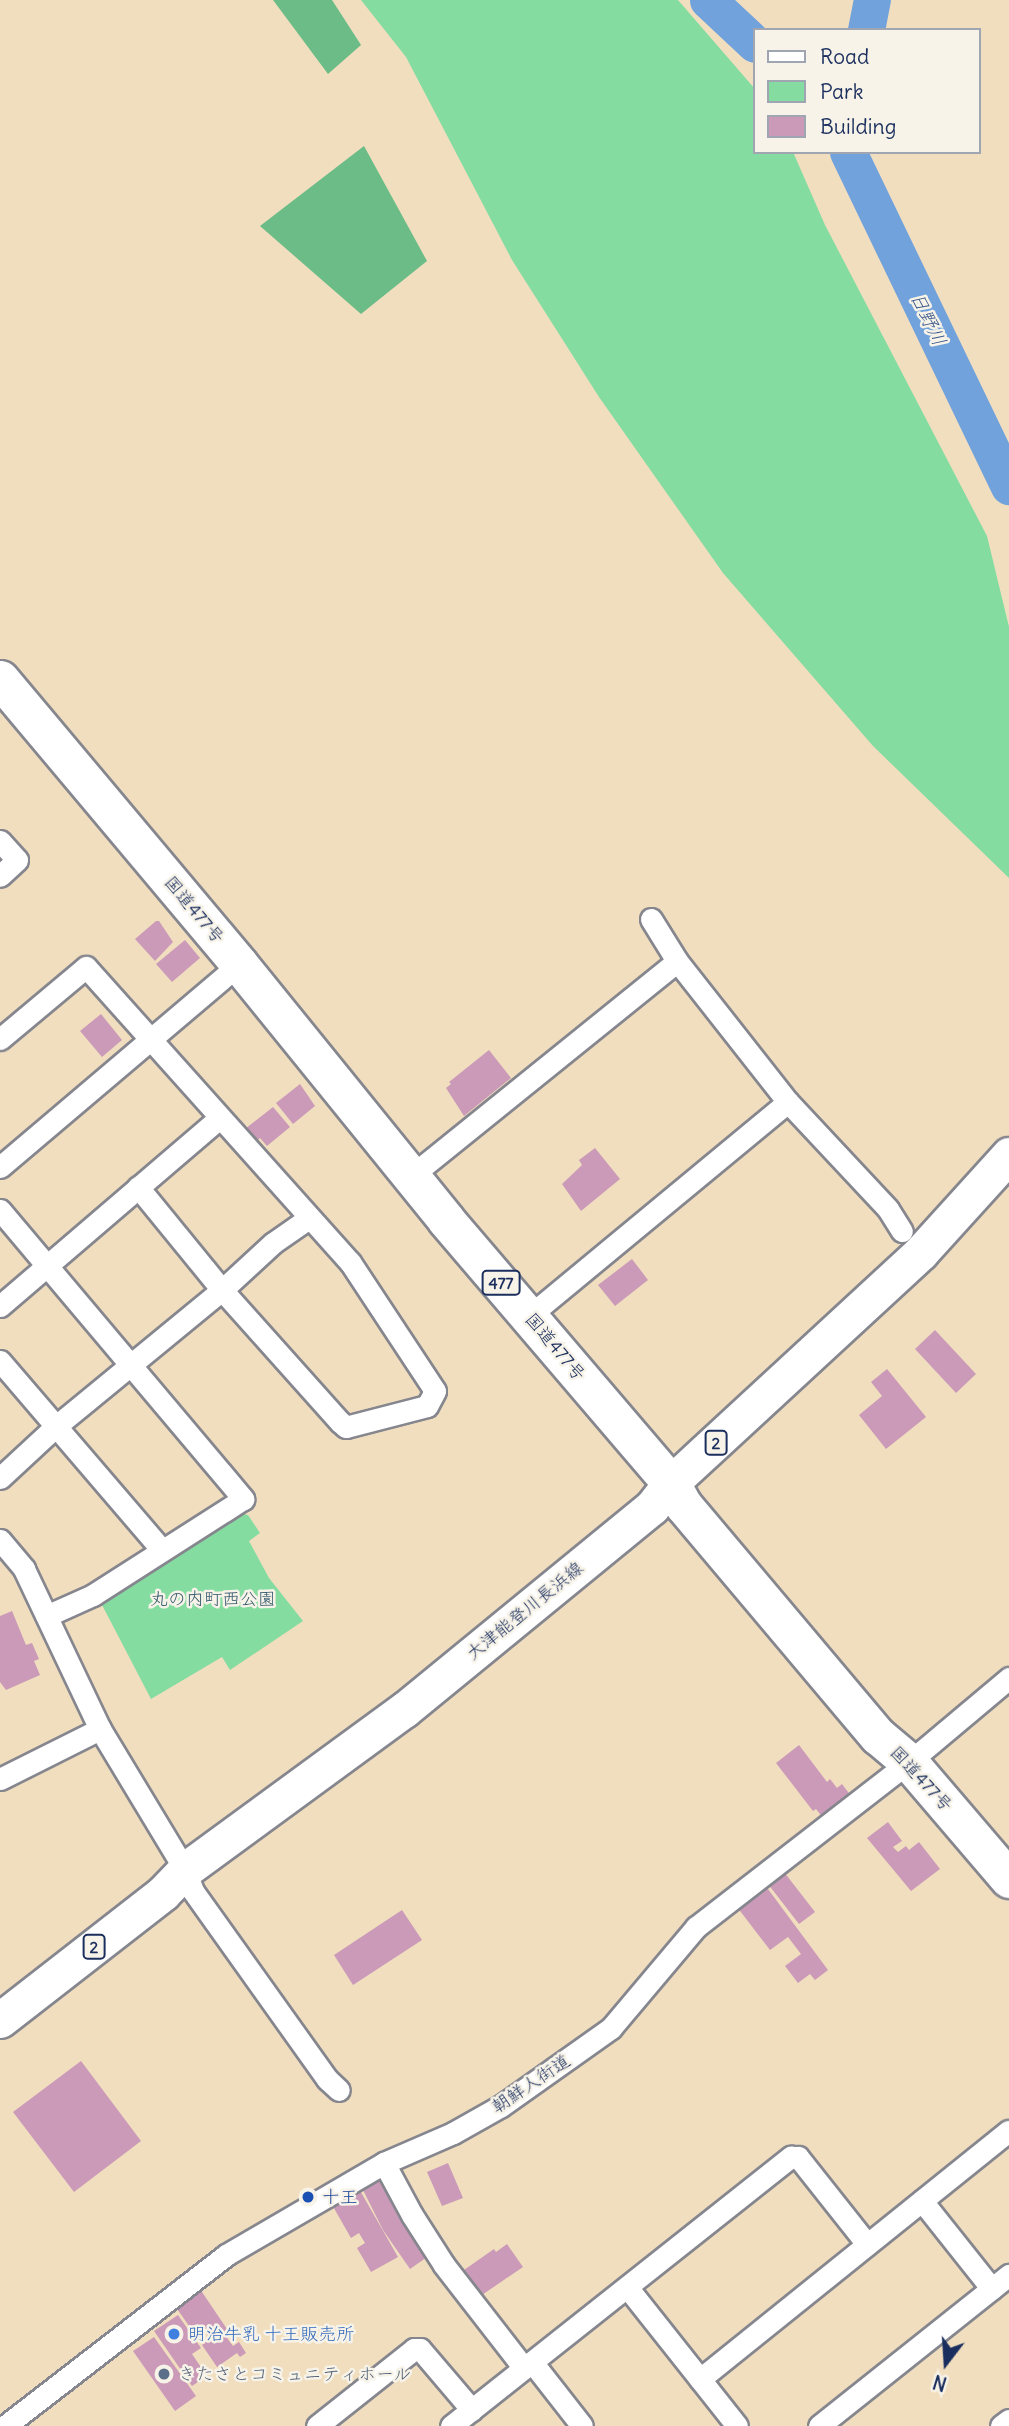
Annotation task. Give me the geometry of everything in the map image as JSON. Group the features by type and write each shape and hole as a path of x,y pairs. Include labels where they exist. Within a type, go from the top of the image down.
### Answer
{"highway":[{"name":"国道477号","path":"0,679 239,964 411,1176 671,1483 684,1506 869,1725 909,1762 1009,1878"}],"main road":[{"name":"大津能登川長浜線","path":"0,2020 163,1893 185,1870 404,1710 652,1507 671,1483 920,1252 1009,1155"}],"street":[{"path":"0,841 17,860 0,876"},
{"path":"651,919 677,961 788,1102 888,1209 902,1231"},
{"path":"411,1176 677,961"},
{"path":"0,1167 239,964"},
{"path":"0,1039 86,967 309,1219 351,1262 435,1391 427,1406 346,1427 222,1290 138,1188"},
{"path":"529,1316 788,1102"},
{"path":"0,1306 219,1118"},
{"path":"0,1210 243,1499 93,1595 46,1616"},
{"path":"0,1478 55,1427 222,1290 273,1243 309,1219"},
{"path":"0,1361 161,1549"},
{"path":"0,1540 24,1569 100,1729 185,1870 193,1891 327,2079 339,2090"},
{"name":"朝鮮人街道","path":"5,2426 226,2255 384,2163 453,2133 501,2106 611,2028 696,1927 909,1762 1009,1678"},
{"path":"0,1779 100,1729"},
{"path":"700,2379 1009,2131"},
{"path":"451,2426 791,2157 798,2157 867,2244"},
{"path":"384,2163 412,2216 444,2265 582,2426"},
{"path":"922,2201 992,2289"},
{"path":"818,2426 1009,2276"},
{"path":"627,2287 737,2426"},
{"path":"317,2426 414,2349 420,2348 471,2410"},
{"path":"1001,2426 1009,2420"}],"green space":[{"path":"273,0 332,0 361,45 328,74"},
{"path":"361,0 678,0 754,88 754,154 794,154 825,225 987,536 1009,627 1009,878 873,746 723,573 599,397 512,260 406,57"},
{"path":"364,146 427,261 361,314 260,226"},
{"name":"丸の内町西公園","path":"232,1512 248,1515 260,1533 249,1541 269,1578 303,1621 230,1670 222,1657 151,1699 101,1603"}],"building":[{"path":"159,921 173,942 155,961 135,939"},
{"path":"185,940 200,958 172,982 156,964"},
{"path":"101,1014 122,1040 102,1057 80,1031"},
{"path":"489,1050 511,1078 464,1116 446,1088 451,1084 449,1082"},
{"path":"300,1084 315,1106 293,1124 276,1103"},
{"path":"273,1107 290,1127 267,1146 260,1138 256,1142 245,1129"},
{"path":"595,1148 620,1179 581,1211 562,1184 582,1165 579,1160"},
{"path":"632,1259 648,1280 615,1306 598,1285"},
{"path":"935,1330 976,1374 956,1393 915,1349"},
{"path":"887,1369 926,1417 886,1449 859,1415 882,1396 871,1382"},
{"path":"12,1611 26,1645 32,1643 39,1659 34,1661 40,1675 6,1690 0,1682 0,1616"},
{"path":"799,1745 827,1782 830,1779 837,1788 842,1784 851,1796 823,1818 816,1809 813,1811 776,1763"},
{"path":"888,1822 902,1841 893,1847 898,1852 906,1846 909,1850 919,1842 940,1869 911,1891 867,1838"},
{"path":"784,1872 815,1912 799,1924 768,1884"},
{"path":"765,1885 828,1970 815,1980 810,1974 798,1983 785,1966 801,1954 788,1937 770,1950 737,1907"},
{"path":"402,1910 422,1940 353,1985 334,1955"},
{"path":"81,2061 141,2141 74,2192 13,2112"},
{"path":"448,2163 463,2198 442,2206 427,2172"},
{"path":"384,2175 430,2255 410,2269 383,2230 361,2186"},
{"path":"358,2187 398,2257 371,2272 357,2248 365,2243 359,2233 351,2238 331,2203"},
{"path":"507,2244 523,2267 476,2299 462,2279 468,2275 464,2270 494,2249 496,2252"},
{"path":"200,2289 231,2335 227,2338 233,2346 239,2342 246,2353 240,2357 237,2353 217,2367 202,2345 210,2339 202,2327 194,2333 175,2306"},
{"path":"178,2315 201,2348 192,2354 207,2376 192,2386 154,2331"},
{"name":"きたさとコミュニティホール","path":"154,2337 196,2396 175,2411 133,2351"}],"waterway":[{"name":"日野川","path":"708,0 754,43"},
{"path":"866,28 872,0"},
{"name":"日野川","path":"849,154 1009,486"}],"place":[{"name":"十王","path":"308,2197"},
{"name":"明治牛乳 十王販売所","path":"174,2334"},
{"name":"きたさとコミュニティホール","path":"164,2374"}]}
